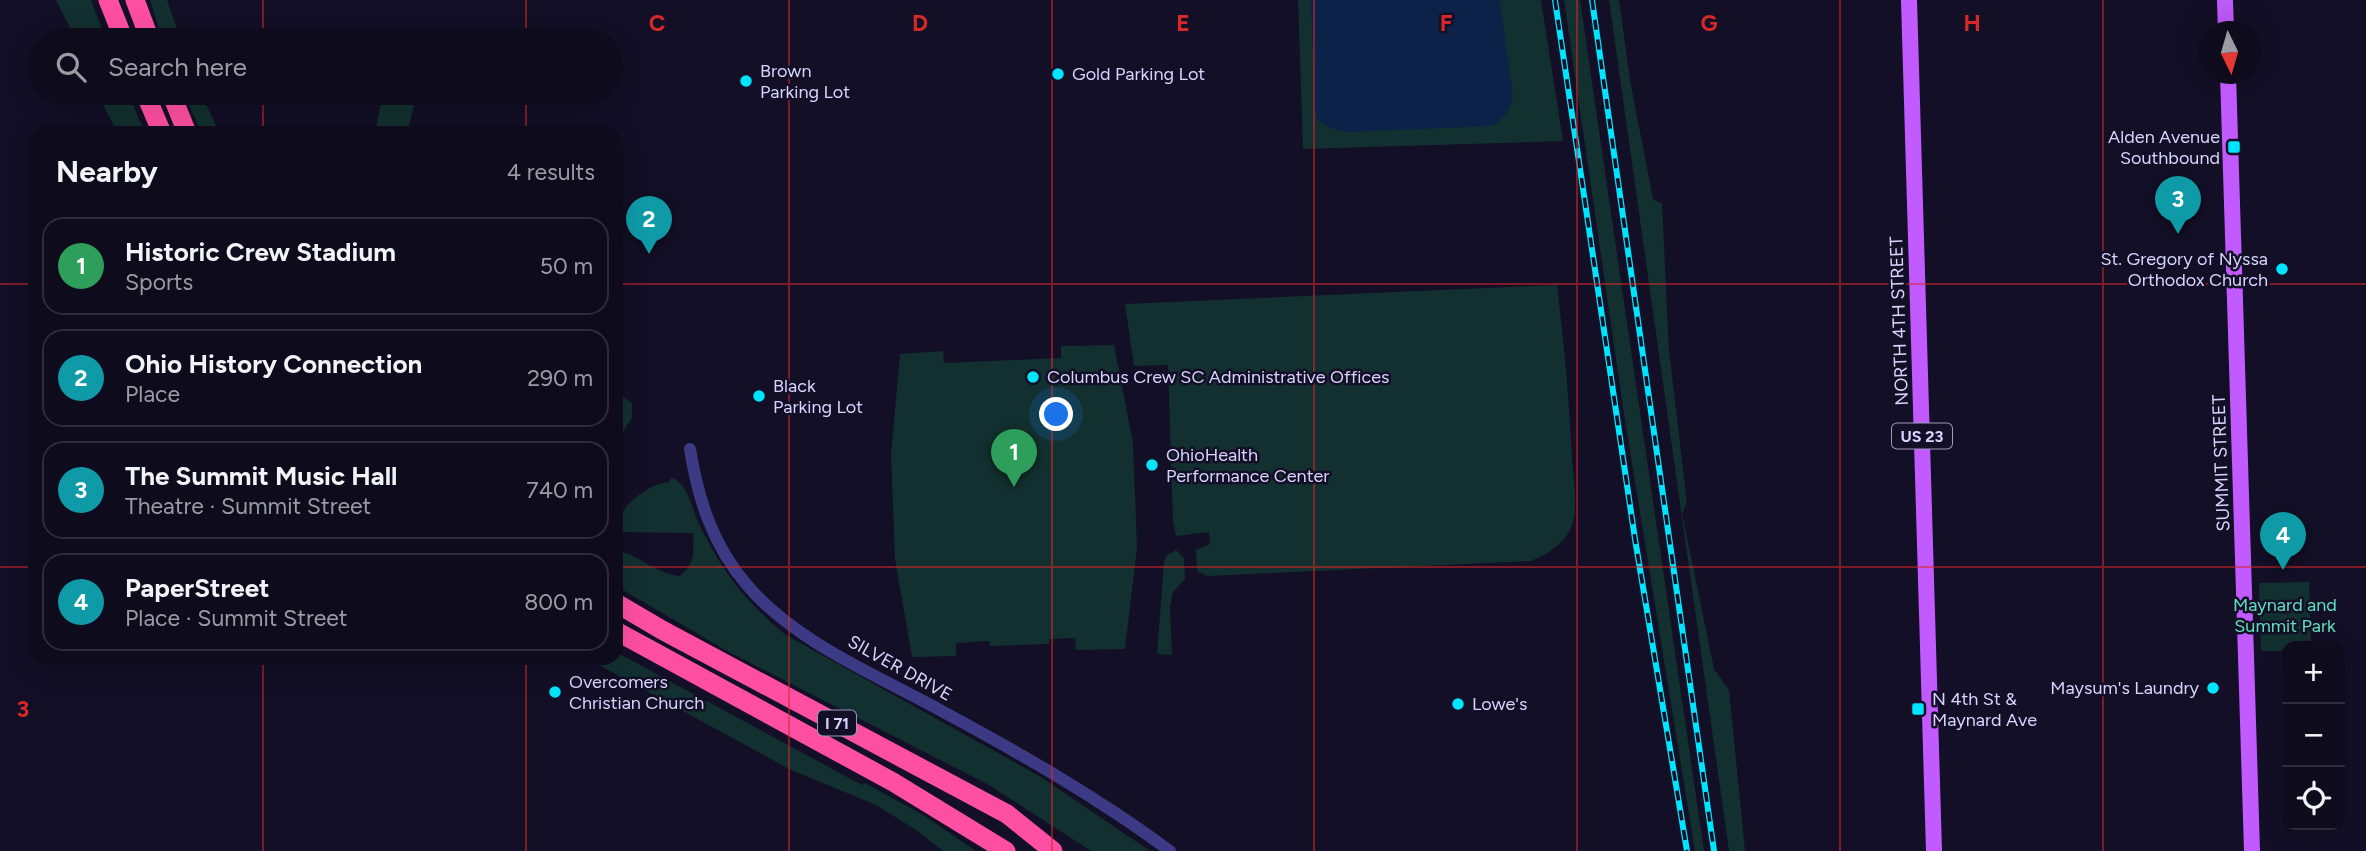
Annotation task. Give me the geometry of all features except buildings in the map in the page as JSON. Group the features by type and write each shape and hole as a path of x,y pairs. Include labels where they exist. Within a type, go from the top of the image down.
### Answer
{"highway":[{"path":"108,0 119,28"},
{"path":"135,0 146,28"},
{"path":"150,105 159,126"},
{"path":"176,105 184,126"},
{"name":"I 71","path":"623,607 1007,814 1053,851"},
{"name":"I 71","path":"623,635 892,782 1006,851"},
{"path":"1007,814 1066,851"}],"main road":[{"name":"NORTH 4TH STREET","path":"1909,0 1934,851"},
{"path":"2225,0 2226,21"},
{"name":"SUMMIT STREET","path":"2228,84 2252,851"}],"street":[{"name":"SILVER DRIVE","path":"690,449 701,501 726,556 752,591 776,614 798,631 849,661 1055,775 1170,851"}],"green space":[{"path":"56,0 91,0 102,28 70,28"},
{"path":"150,0 167,0 177,28 159,28"},
{"path":"1298,0 1541,0 1563,141 1303,149"},
{"path":"1564,0 1580,0 1704,851 1695,851 1624,414"},
{"path":"1609,0 1619,0 1630,80 1653,199 1662,204 1669,350 1687,503 1682,513 1714,669 1729,690 1745,851 1729,851"},
{"path":"104,105 133,105 142,126 114,126"},
{"path":"189,105 206,105 216,126 199,126"},
{"path":"381,105 414,105 409,126 376,126"},
{"path":"1557,285 1575,498 1573,522 1567,535 1557,546 1531,561 1207,576 1197,571 1196,550 1210,544 1209,532 1176,536 1173,521 1168,365 1134,366 1125,304"},
{"path":"1114,345 1133,443 1136,520 1137,548 1125,649 1076,650 1075,638 1049,639 1049,644 990,646 989,641 956,643 956,656 912,657 895,559 891,454 900,354 943,351 944,363 1061,358 1061,346"},
{"path":"623,397 632,403 632,418 623,432"},
{"path":"671,477 686,492 700,526 727,573 747,598 786,635 1041,777 1150,851 1091,851 989,785 727,651 623,590 623,552 671,575 680,576 691,562 693,533 623,532 623,511 627,506 651,487 669,482"},
{"path":"1176,550 1184,558 1185,579 1173,592 1170,607 1172,655 1157,654 1164,562 1167,555"},
{"name":"Maynard and Summit Park","path":"2309,582 2311,641 2282,641 2282,651 2261,651 2259,583"},
{"path":"623,656 923,815 976,851 943,851 876,805 789,769 599,665 623,665"}],"water":[{"path":"1311,0 1500,0 1513,96 1508,110 1492,126 1350,132 1318,121 1315,111"}],"railway":[{"path":"1555,0 1635,539 1687,851"},
{"path":"1592,0 1714,851"}],"place":[{"name":"Gold Parking Lot","path":"1058,74"},
{"name":"Brown Parking Lot","path":"746,81"},
{"name":"Alden Avenue Southbound","path":"2234,147"},
{"name":"The Summit Music Hall","path":"2178,234"},
{"name":"Ohio History Connection","path":"649,254"},
{"name":"St. Gregory of Nyssa Orthodox Church","path":"2282,269"},
{"name":"Columbus Crew SC Administrative Offices","path":"1033,377"},
{"name":"Black Parking Lot","path":"759,396"},
{"name":"OhioHealth Performance Center","path":"1152,465"},
{"name":"Historic Crew Stadium","path":"1014,487"},
{"name":"PaperStreet","path":"2283,570"},
{"name":"Maysum's Laundry","path":"2213,688"},
{"name":"Overcomers Christian Church","path":"555,692"},
{"name":"Lowe's","path":"1458,704"},
{"name":"N 4th St & Maynard Ave","path":"1918,709"}]}
